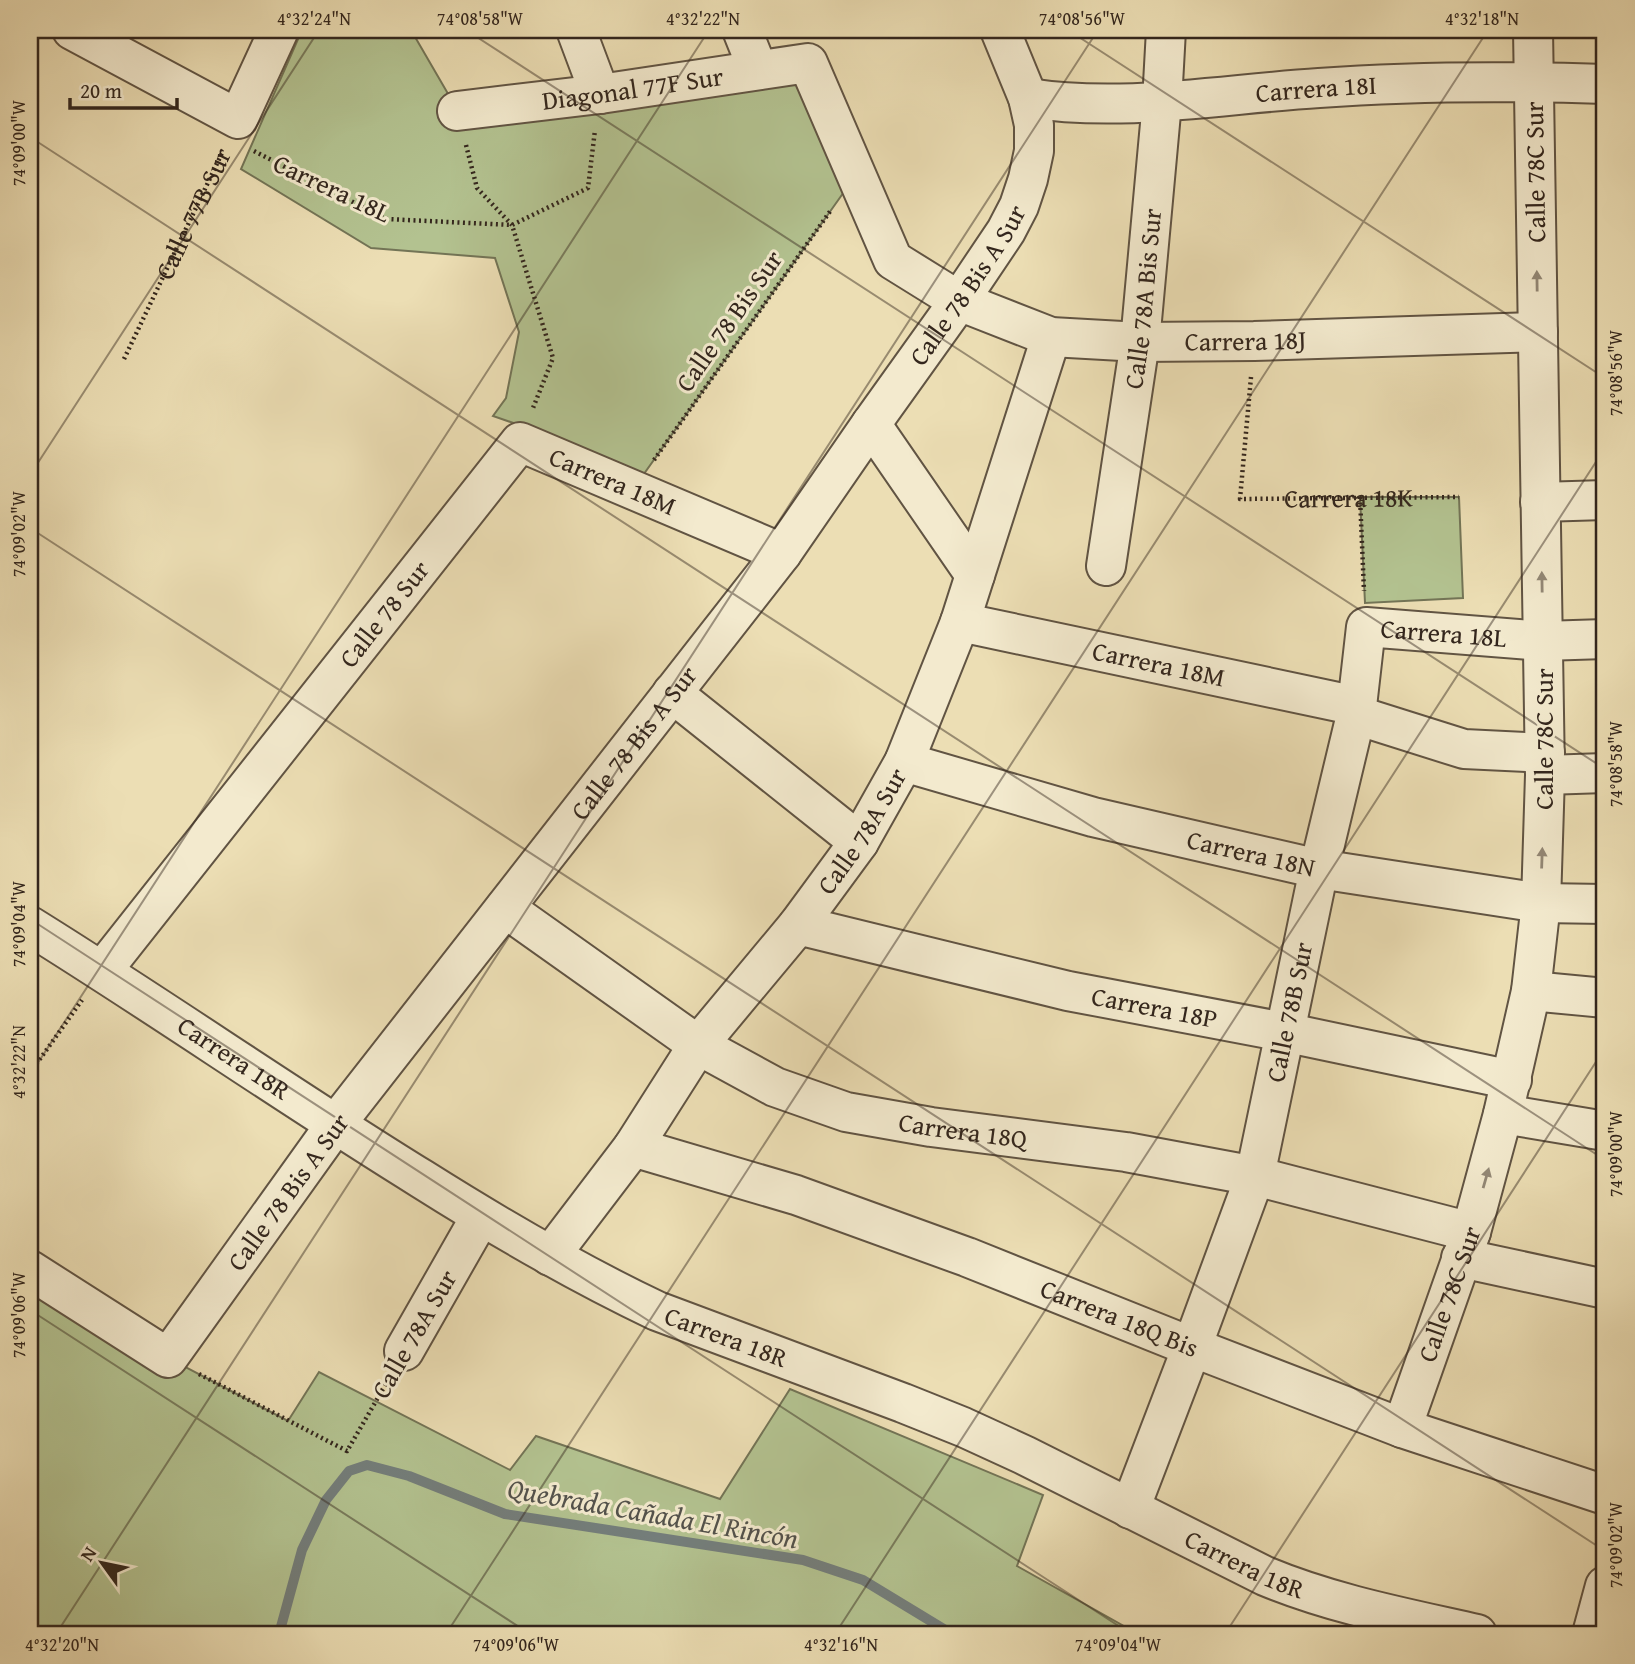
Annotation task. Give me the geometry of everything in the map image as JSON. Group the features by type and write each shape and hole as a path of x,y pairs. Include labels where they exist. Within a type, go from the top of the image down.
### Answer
{"street":[{"path":"72,30 234,129"},
{"name":"Calle 77B Sur","path":"234,129 279,30"},
{"path":"576,30 600,94"},
{"path":"743,30 758,71"},
{"name":"Calle 78 Bis A Sur","path":"168,1358 335,1125 782,553 1006,231 1019,206 1028,179 1034,151 1034,125 1028,98 1000,30"},
{"name":"Calle 78A Bis Sur","path":"1106,566 1140,342 1166,30"},
{"name":"Calle 78C Sur","path":"1402,1429 1466,1245 1508,1097 1531,992 1541,903 1545,764 1533,30"},
{"name":"Diagonal 77F Sur","path":"457,111 600,94 808,63"},
{"name":"Carrera 18J","path":"808,63 893,260 959,301 1051,337 1140,342 1254,341 1538,332"},
{"name":"Carrera 18I","path":"1028,98 1062,103 1162,102 1370,85 1533,82 1605,84"},
{"name":"Calle 78A Sur","path":"550,1256 633,1146 698,1045 798,925 859,842 904,762 960,622 1051,337"},
{"path":"871,424 975,575"},
{"name":"Carrera 18M","path":"520,442 782,553"},
{"name":"Calle 78 Sur","path":"102,971 520,442"},
{"path":"1540,502 1605,500"},
{"name":"Carrera 18M","path":"960,622 1356,711 1464,749 1605,774"},
{"name":"Carrera 18L","path":"1366,627 1543,641 1605,639"},
{"name":"Calle 78B Sur","path":"1130,1508 1255,1176 1319,869 1356,711 1366,627"},
{"path":"672,693 859,842"},
{"name":"Carrera 18N","path":"904,762 1093,817 1319,869 1541,903 1605,904"},
{"name":"Carrera 18Q","path":"505,908 698,1045 775,1087 846,1112 931,1127 1126,1152 1255,1176 1605,1289"},
{"name":"Carrera 18P","path":"798,925 1068,991 1284,1032 1508,1097 1605,1131"},
{"name":"Carrera 18R","path":"30,926 335,1125 481,1216 621,1294 657,1311 963,1427 1288,1586 1477,1634"},
{"path":"1531,992 1605,998"},
{"name":"Carrera 18Q Bis","path":"633,1146 796,1195 967,1257 1402,1429 1605,1495"},
{"name":"Calle 78A Sur","path":"404,1351 481,1216"},
{"path":"30,1270 168,1358"},
{"path":"1592,1634 1605,1586"}],"path":[{"name":"Carrera 18L","path":"234,129 386,219 512,225 588,188 600,94"},
{"path":"457,111 477,188 512,225 553,358 520,442"},
{"name":"Calle 77B Sur","path":"124,359 234,129"},
{"name":"Calle 78 Bis Sur","path":"633,489 856,175"},
{"name":"Carrera 18K","path":"1254,341 1240,499 1459,497"},
{"path":"1360,497 1366,627"},
{"path":"30,1073 102,971"},
{"name":"Calle 78A Sur","path":"168,1358 347,1451 404,1351"}],"green space":[{"path":"302,30 411,30 458,111 808,63 856,175 641,478 525,427 493,416 506,398 519,332 495,258 371,248 241,169"},
{"path":"1360,497 1459,497 1463,598 1365,603"},
{"path":"30,1270 168,1358 288,1421 319,1372 510,1470 536,1436 720,1499 790,1389 1043,1495 1017,1566 1138,1634 30,1634"}],"waterway":[{"name":"Quebrada Cañada El Rincón","path":"279,1634 302,1550 326,1500 349,1471 367,1465 409,1476 505,1514 803,1560 863,1580 952,1634"}]}
